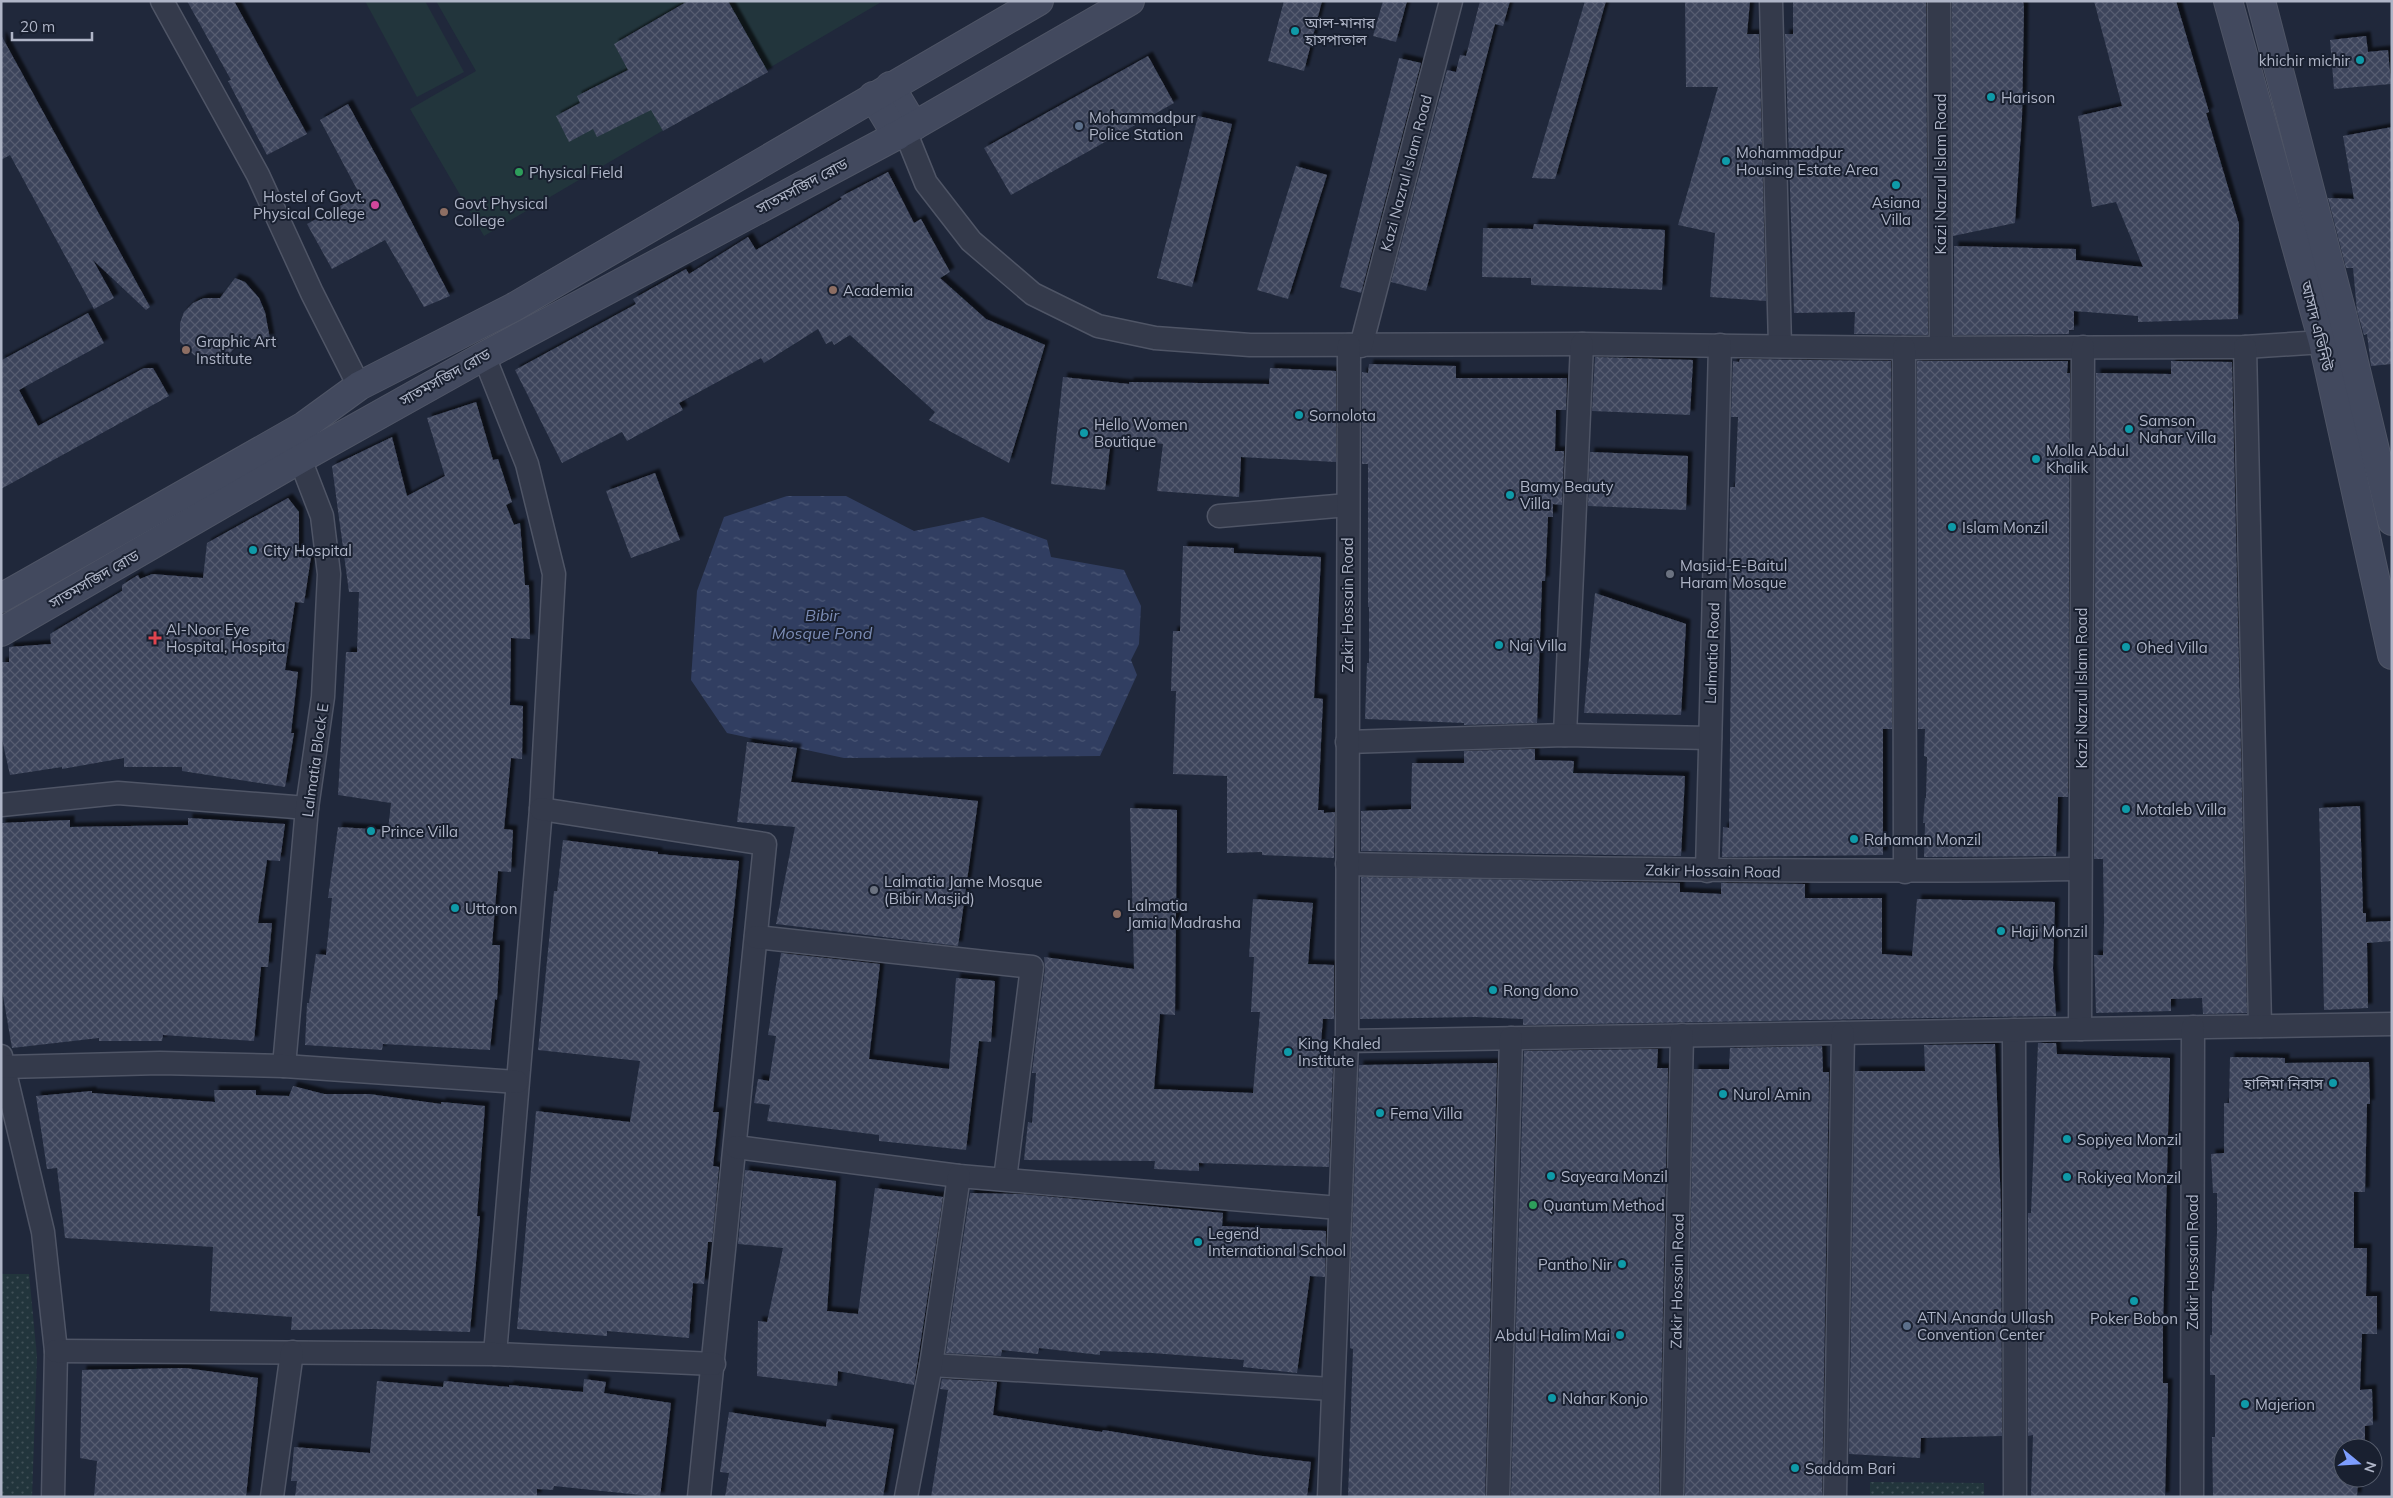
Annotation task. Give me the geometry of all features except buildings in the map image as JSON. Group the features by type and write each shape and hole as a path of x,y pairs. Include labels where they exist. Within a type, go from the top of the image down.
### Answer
{"main road":[{"name":"সাতমসজিদ রোড","path":"1,598 304,426 359,386 514,307 1039,1"},
{"name":"সাতমসজিদ রোড","path":"6,628 484,356 905,131 1130,1"},
{"name":"আসাদ এভিনিউ","path":"2228,1 2392,521"},
{"name":"আসাদ এভিনিউ","path":"2261,1 2335,340 2392,655"},
{"path":"882,91 905,131"}],"street":[{"path":"162,1 258,176 312,293 359,386"},
{"name":"Kazi Nazrul Islam Road","path":"1355,346 1451,1"},
{"path":"1771,1 1780,346"},
{"name":"Kazi Nazrul Islam Road","path":"1939,1 1941,348"},
{"path":"905,131 926,183 971,241 1033,294 1098,326 1154,338 1250,345 1582,344 1904,348 2246,347 2335,340"},
{"path":"1565,735 1582,344"},
{"name":"Lalmatia Road","path":"1708,871 1720,345"},
{"name":"Zakir Hossain Road","path":"1329,1497 1346,1041 1348,505 1355,346"},
{"path":"2246,347 2260,1026"},
{"path":"1904,348 1905,872"},
{"name":"Kazi Nazrul Islam Road","path":"2080,1029 2083,348"},
{"path":"484,356 527,464 554,574 541,809 494,1354"},
{"name":"Lalmatia Block E","path":"284,1066 307,808 323,697 329,574 322,516 300,459"},
{"path":"1219,516 1348,505"},
{"path":"1347,742 1565,735 1710,738"},
{"path":"1,805 118,793 307,808"},
{"path":"541,809 766,844 699,1497"},
{"name":"Zakir Hossain Road","path":"1347,864 1708,871 1905,872 2080,869"},
{"path":"756,937 1032,967 1005,1179"},
{"path":"1346,1041 2392,1024"},
{"name":"Zakir Hossain Road","path":"2192,1497 2193,1027"},
{"path":"2014,1030 2015,1497"},
{"path":"1835,1497 1843,1033"},
{"name":"Zakir Hossain Road","path":"1672,1497 1682,1035"},
{"path":"1498,1497 1511,1038"},
{"path":"53,1497 56,1351 43,1232 3,1061 284,1066 517,1082"},
{"path":"736,1147 959,1176 1339,1208"},
{"path":"906,1497 931,1365 959,1176"},
{"path":"56,1351 494,1354 714,1364"},
{"path":"272,1497 292,1352"},
{"path":"931,1365 1332,1389"}],"shaded area":[{"path":"365,1 425,1 464,72 417,97"},
{"name":"Physical Field","path":"436,1 883,1 484,236 410,109 476,71"},
{"path":"1,1274 29,1274 37,1357 32,1497 1,1497"},
{"path":"1870,1482 1984,1483 1984,1497 1870,1497"}],"water":[{"name":"Bibir Mosque Pond","path":"787,496 846,496 914,531 983,517 1047,540 1051,557 1124,570 1141,606 1139,644 1131,660 1137,675 1100,756 844,758 727,733 691,680 697,591 724,517"}],"place":[{"name":"আল-মানার হাসপাতাল","path":"1295,31"},
{"name":"khichir michir","path":"2360,60"},
{"name":"Harison","path":"1991,97"},
{"name":"Mohammadpur Police Station","path":"1079,126"},
{"name":"Mohammadpur Housing Estate Area","path":"1726,161"},
{"name":"Physical Field","path":"519,172"},
{"name":"Asiana Villa","path":"1896,185"},
{"name":"Hostel of Govt. Physical College","path":"375,205"},
{"name":"Govt Physical College","path":"444,212"},
{"name":"Academia","path":"833,290"},
{"name":"Graphic Art Institute","path":"186,350"},
{"name":"Sornolota","path":"1299,415"},
{"name":"Samson Nahar Villa","path":"2129,429"},
{"name":"Hello Women Boutique","path":"1084,433"},
{"name":"Molla Abdul Khalik","path":"2036,459"},
{"name":"Bamy Beauty Villa","path":"1510,495"},
{"name":"Islam Monzil","path":"1952,527"},
{"name":"City Hospital","path":"253,550"},
{"name":"Masjid-E-Baitul Haram Mosque","path":"1670,574"},
{"name":"Al-Noor Eye Hospital, Hospita","path":"155,638"},
{"name":"Naj Villa","path":"1499,645"},
{"name":"Ohed Villa","path":"2126,647"},
{"name":"Motaleb Villa","path":"2126,809"},
{"name":"Prince Villa","path":"371,831"},
{"name":"Rahaman Monzil","path":"1854,839"},
{"name":"Lalmatia Jame Mosque (Bibir Masjid)","path":"874,890"},
{"name":"Uttoron","path":"455,908"},
{"name":"Lalmatia Jamia Madrasha","path":"1117,914"},
{"name":"Haji Monzil","path":"2001,931"},
{"name":"Rong dono","path":"1493,990"},
{"name":"King Khaled Institute","path":"1288,1052"},
{"name":"হালিমা নিবাস","path":"2333,1083"},
{"name":"Nurol Amin","path":"1723,1094"},
{"name":"Fema Villa","path":"1380,1113"},
{"name":"Sopiyea Monzil","path":"2067,1139"},
{"name":"Sayeara Monzil","path":"1551,1176"},
{"name":"Rokiyea Monzil","path":"2067,1177"},
{"name":"Quantum Method","path":"1533,1205"},
{"name":"Legend International School","path":"1198,1242"},
{"name":"Pantho Nir","path":"1622,1264"},
{"name":"Poker Bobon","path":"2134,1301"},
{"name":"ATN Ananda Ullash Convention Center","path":"1907,1326"},
{"name":"Abdul Halim Mai","path":"1620,1335"},
{"name":"Nahar Konjo","path":"1552,1398"},
{"name":"Majerion","path":"2245,1404"},
{"name":"Saddam Bari","path":"1795,1468"}]}
